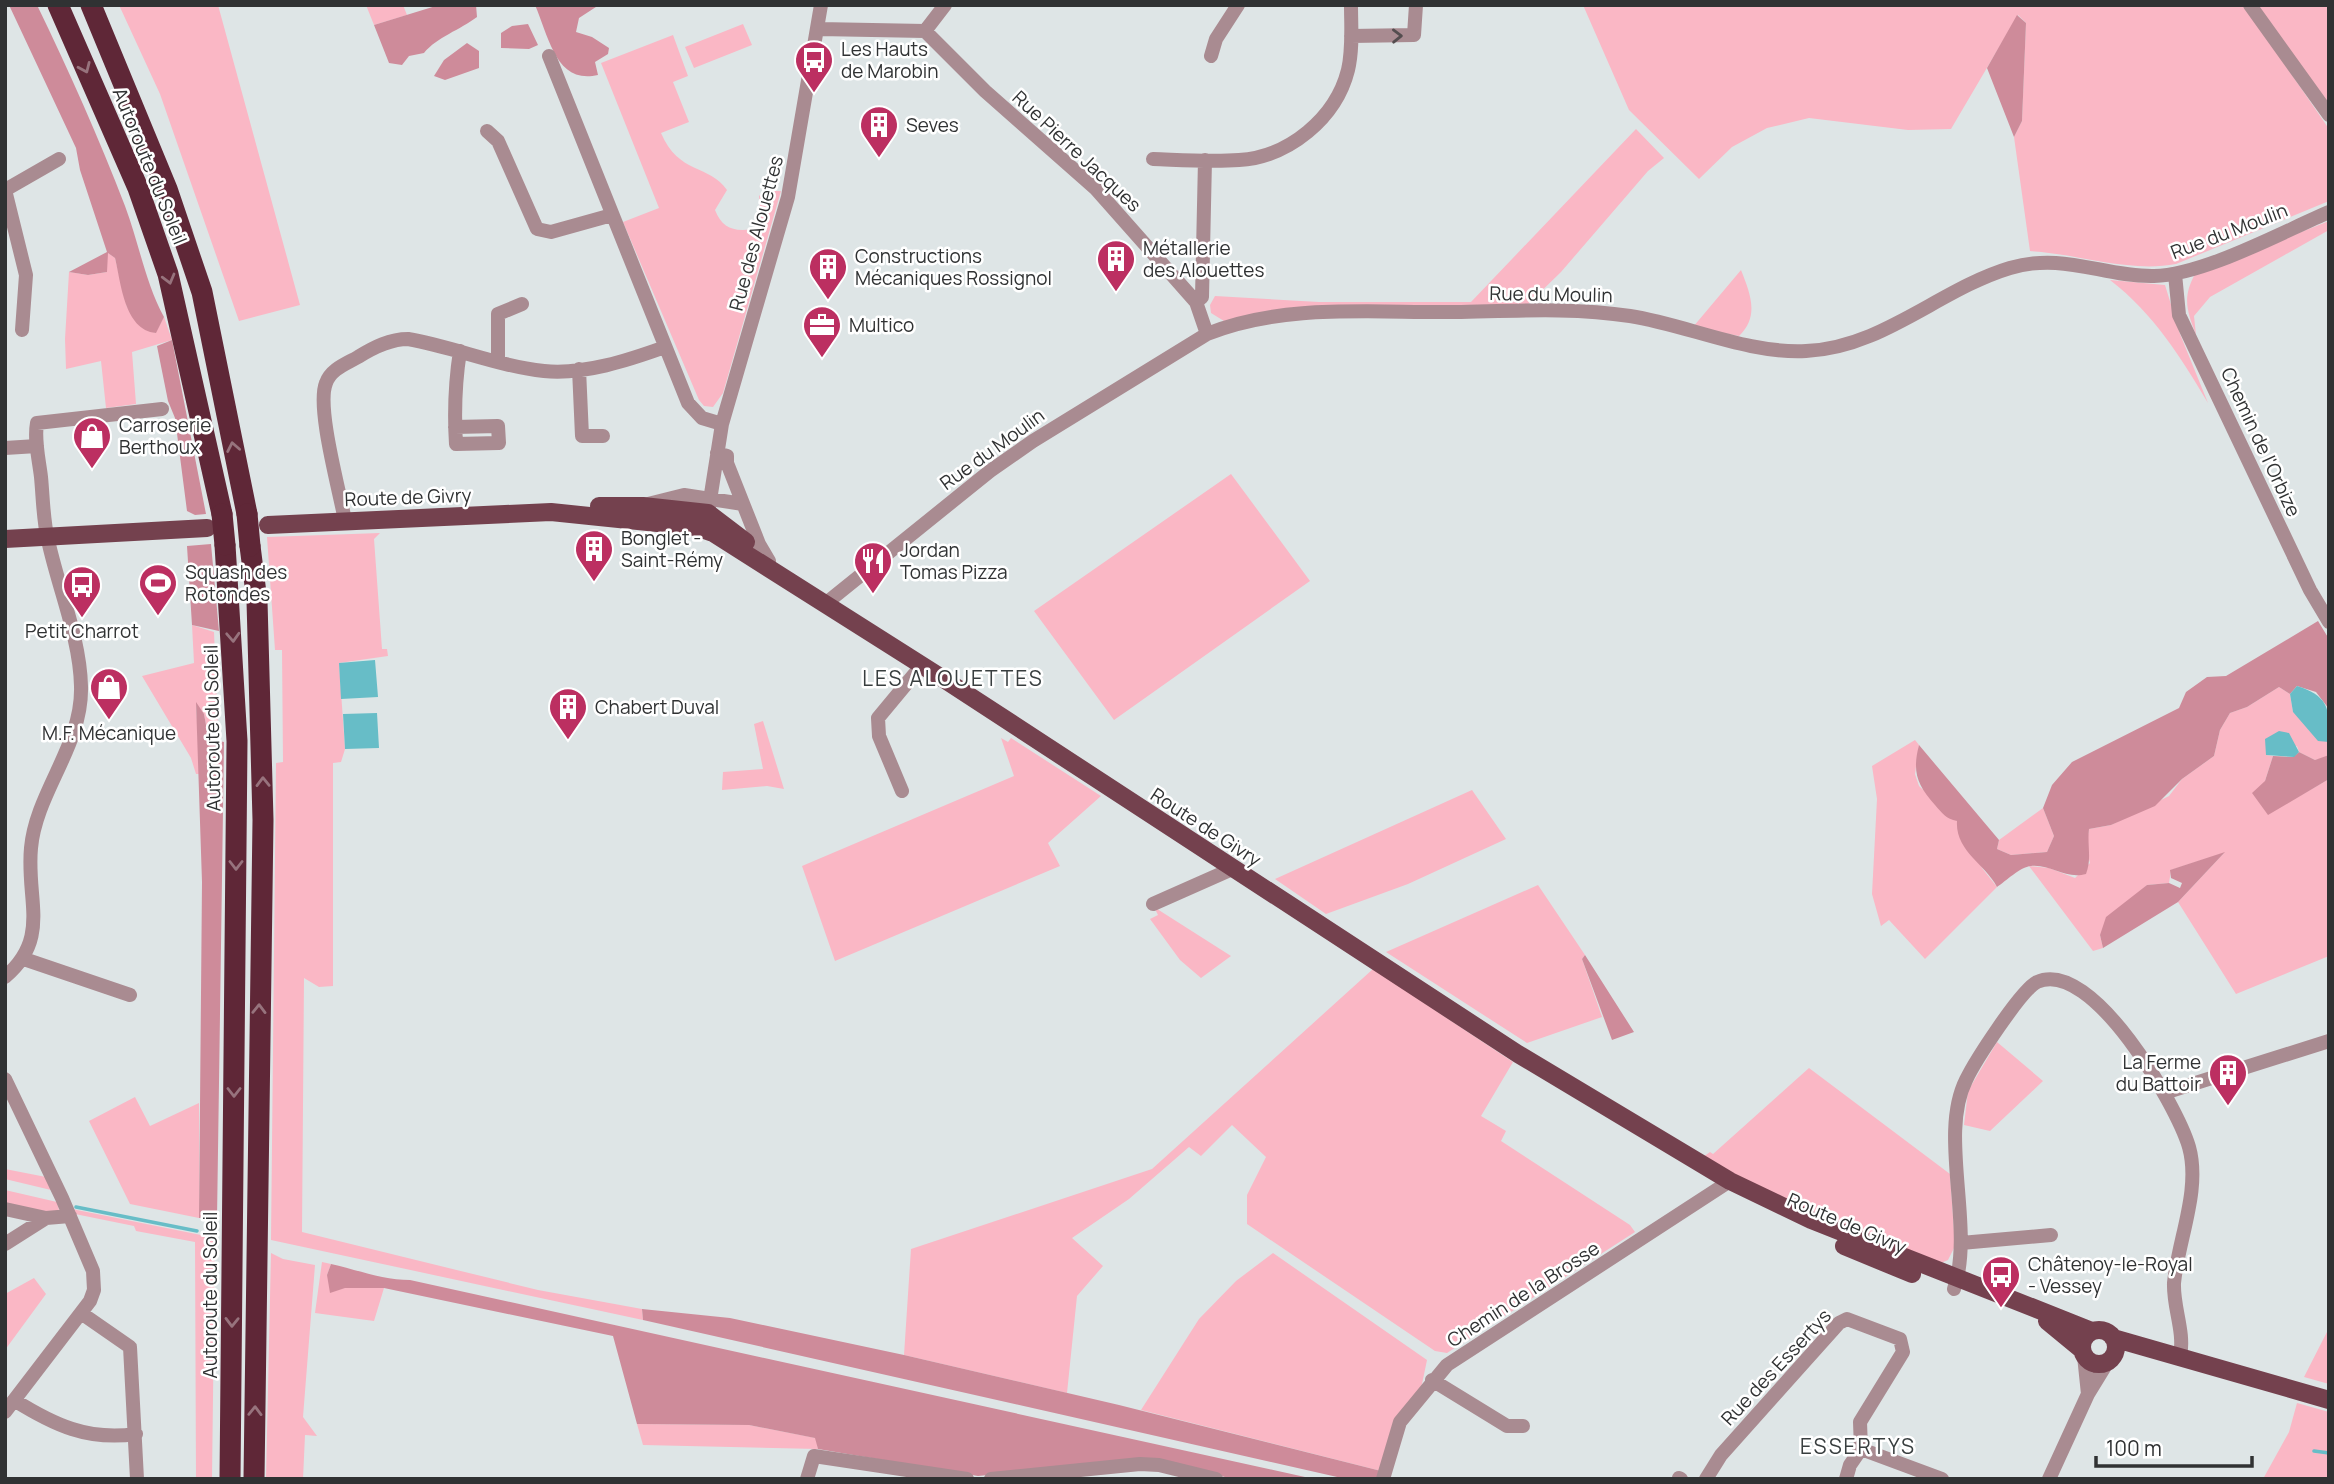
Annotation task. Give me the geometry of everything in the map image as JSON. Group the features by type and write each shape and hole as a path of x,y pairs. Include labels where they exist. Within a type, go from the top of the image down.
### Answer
{"highway":[{"name":"Autoroute du Soleil","path":"58,5 138,188 168,274 214,521 225,545 234,655 237,741 230,1479"},
{"name":"Autoroute du Soleil","path":"91,5 167,189 202,292 247,514 257,614 263,820 254,1479"}],"main road":[{"name":"Route de Givry","path":"268,525 551,512 583,507 643,506 700,511 825,604 1609,1110 1666,1153 1833,1241 2092,1331"},
{"name":"Route de Givry","path":"700,511 713,533 764,567 783,575"},
{"name":"Route de Givry","path":"551,512 621,518 700,511"},
{"path":"5,539 214,521"},
{"name":"Route de Givry","path":"1956,1284 2048,1321 2082,1353"},
{"path":"2111,1352 2108,1332 2092,1331 2085,1336 2082,1353 2091,1363 2111,1352 2158,1350 2329,1400"}],"street":[{"name":"Rue des Alouettes","path":"700,511 716,460 722,424 788,197 821,5"},
{"path":"819,29 925,31 945,5"},
{"path":"1211,56 1213,45 1238,5"},
{"path":"1153,159 1256,158 1289,145 1310,130 1335,101 1343,84 1348,68 1352,5"},
{"path":"1351,36 1414,35 1416,5"},
{"path":"2250,5 2329,115"},
{"name":"Rue Pierre Jacques","path":"925,31 985,91 1096,189 1196,302 1207,334"},
{"path":"549,56 694,412 722,424"},
{"path":"487,131 498,141 537,229 551,232 612,215"},
{"path":"22,330 26,275 5,190 60,159"},
{"path":"1196,302 1202,298 1205,160"},
{"name":"Rue du Moulin","path":"825,604 990,471 1032,441 1207,334 1233,324 1300,314 1560,311 1640,317 1757,346 1805,352 1857,341 1983,280 2027,264 2068,262 2138,275 2175,274 2329,212"},
{"name":"Chemin de l'Orbize","path":"2175,274 2179,315 2310,590 2329,622"},
{"path":"498,361 498,314 522,304"},
{"path":"345,521 323,399 329,376 370,349 397,339 544,371 579,369 666,347"},
{"path":"455,427 454,397 460,351"},
{"path":"579,369 582,436 603,436"},
{"path":"5,977 24,959 34,925 30,866 33,836 45,798 65,758 81,689 76,655 47,537 36,428 40,421 162,409"},
{"path":"5,448 37,446"},
{"path":"716,460 727,456 727,463 743,505 769,561"},
{"path":"700,511 743,505"},
{"path":"902,791 879,736 878,718 922,665"},
{"path":"1153,904 1232,869"},
{"path":"24,959 130,995"},
{"path":"1956,1284 1961,1243 1957,1177 1959,1103 1966,1080 2024,992 2039,981 2070,984 2085,993 2117,1024 2164,1093 2189,1147 2192,1173 2174,1286 2182,1335 2180,1357"},
{"path":"2164,1093 2329,1041"},
{"path":"5,1079 70,1216 95,1280 90,1301 82,1313 10,1406 83,1434 100,1437 135,1434"},
{"name":"Chemin de la Brosse","path":"1384,1475 1400,1422 1447,1365 1726,1184"},
{"path":"5,1209 46,1218 70,1216"},
{"path":"5,1244 46,1218"},
{"path":"1961,1243 2050,1235"},
{"path":"82,1313 127,1344 131,1352 138,1479"},
{"name":"Rue des Essertys","path":"1706,1479 1721,1455 1839,1323 1847,1319 1900,1339 1903,1352 1860,1422 1861,1449 1850,1465 1846,1479"},
{"path":"2049,1479 2088,1394 2111,1352"},
{"path":"2082,1353 2088,1394"},
{"path":"1432,1380 1507,1426 1523,1426"},
{"path":"1861,1449 1942,1479"},
{"path":"807,1479 814,1456 967,1479"},
{"path":"991,1479 1140,1464 1159,1465 1216,1479"}],"shaded area":[{"path":"9,5 37,5 72,80 125,206 152,290 164,317 156,333 145,330 131,314 122,291 115,258 108,253 107,272 88,275 69,272 107,252 80,170 76,148"},
{"path":"119,5 218,5 300,305 239,321 160,94"},
{"path":"366,5 403,5 407,15 374,25"},
{"path":"439,5 476,5 477,17 435,42 424,53 409,56 402,65 389,63 374,25"},
{"path":"535,5 599,5 579,18 576,32 592,37 609,48 608,54 595,62 598,75 572,73 563,66 550,44"},
{"path":"1583,5 2244,5 2329,129 2329,201 2176,264 2122,265 2030,251 2014,137 2022,121 2026,23 2018,15 1951,129 1908,130 1809,118 1767,128 1732,147 1699,179 1629,110"},
{"path":"2256,5 2329,5 2329,107"},
{"path":"2017,15 2026,23 2022,121 2014,137 1987,68"},
{"path":"528,24 538,45 529,49 501,48 501,33 512,26"},
{"path":"743,24 752,45 694,68 685,47"},
{"path":"673,35 688,76 673,82 689,122 661,133 668,146 685,163 712,176 727,190 715,210 721,221 729,227 752,229 761,220 759,196 765,191 781,191 723,393 713,407 704,406 699,400 623,222 659,208 601,63"},
{"path":"467,43 479,51 479,68 445,80 434,76 444,60"},
{"path":"1636,129 1664,158 1648,171 1561,272 1524,308 1224,321 1211,313 1210,305 1215,296 1319,302 1471,302"},
{"path":"2329,221 2329,230 2210,297 2194,316 2196,335 2187,304 2188,290 2195,274"},
{"path":"107,252 115,258 127,307 155,333 164,317 172,340 132,352 136,404 106,408 101,361 66,369 65,339 69,272 88,275 107,272"},
{"path":"1741,270 1751,312 1739,336 1693,327"},
{"path":"2110,280 2165,285 2180,334 2208,403 2153,321"},
{"path":"172,340 206,514 195,515 187,511 175,418 168,401 157,346"},
{"path":"1231,474 1310,581 1114,720 1034,611"},
{"path":"380,533 374,539 382,649 387,649 388,656 339,663 345,749 341,762 333,763 333,986 319,987 304,978 302,1232 538,1290 642,1309 643,1320 271,1240 276,763 283,762 282,650 275,650 267,537"},
{"path":"211,544 219,631 192,625 187,546"},
{"path":"2318,621 2329,639 2329,709 2316,692 2297,686 2290,694 2279,687 2247,707 2230,713 2220,730 2214,756 2182,779 2155,806 2111,825 2089,829 2089,863 2086,874 2072,875 2031,866 1997,887 1961,841 1957,821 1942,813 1920,784 1916,771 1919,745 1999,840 1997,849 2011,855 2047,852 2054,836 2043,808 2052,785 2072,762 2179,708 2186,692 2207,677 2226,676"},
{"path":"192,625 214,632 218,729 208,736 204,714 196,704 200,774 196,774 191,758 142,676 194,663"},
{"path":"2279,687 2290,694 2293,712 2329,742 2328,757 2315,760 2299,752 2297,746 2266,755 2273,756 2265,781 2268,814 2329,779 2329,956 2236,994 2178,902 2224,853 2171,870 2169,883 2147,885 2100,935 2103,948 2093,951 2029,866 2049,868 2075,878 2090,863 2086,847 2089,829 2111,825 2169,796 2182,779 2214,756 2220,730 2230,713 2247,707"},
{"path":"196,702 204,714 208,736 218,729 219,741 224,742 217,1219 199,1218 202,882"},
{"path":"763,721 784,789 767,786 722,790 723,772 763,769 754,724"},
{"path":"1001,738 1008,742 1011,738 1101,796 1048,843 1060,866 835,961 802,866 1014,776"},
{"path":"1915,740 1919,745 1915,774 1919,786 1957,821 1982,868 1997,887 1925,959 1889,920 1881,926 1872,894 1877,799 1872,766"},
{"path":"2299,752 2315,760 2329,755 2329,779 2268,815 2252,793 2265,781 2273,756 2293,757"},
{"path":"1472,790 1506,839 1408,884 1326,914 1275,879"},
{"path":"2043,808 2054,836 2047,852 2011,855 1997,849 1999,840"},
{"path":"2225,852 2178,902 2103,948 2100,935 2106,917 2147,885 2169,883 2180,888 2182,883 2171,878 2170,870"},
{"path":"1538,885 1585,955 1582,959 1602,1017 1527,1043 1386,952"},
{"path":"1154,907 1231,956 1201,978 1180,960 1150,919 1158,915"},
{"path":"1585,955 1634,1032 1612,1040 1582,959"},
{"path":"1373,969 1513,1062 1481,1116 1506,1131 1501,1141 1630,1225 1635,1232 1447,1353 1435,1351 1247,1224 1247,1195 1266,1157 1232,1125 1201,1156 1189,1147 1129,1199 1072,1238 1103,1266 1077,1296 1067,1393 904,1355 911,1249 1152,1169"},
{"path":"1997,1042 2043,1081 1990,1131 1964,1125 1968,1091"},
{"path":"1809,1068 1950,1174 1955,1246 1948,1260 1941,1263 1758,1192 1703,1157 1710,1152 1713,1154"},
{"path":"135,1097 150,1126 199,1103 199,1218 130,1204 89,1121"},
{"path":"5,1169 46,1177 51,1190 5,1179"},
{"path":"5,1190 57,1202 60,1214 5,1205"},
{"path":"72,1209 201,1235 215,1235 212,1479 196,1479 195,1242 136,1231 134,1226 75,1214"},
{"path":"271,1253 283,1259 315,1265 303,1417 317,1436 305,1435 303,1479 266,1479"},
{"path":"1273,1253 1427,1360 1422,1384 1381,1471 1141,1410 1199,1319 1236,1281"},
{"path":"322,1262 331,1264 327,1275 345,1288 384,1288 374,1321 315,1313"},
{"path":"331,1264 380,1277 410,1280 1314,1479 1233,1479 1152,1459 978,1476 818,1449 815,1438 749,1425 637,1424 613,1336 384,1288 345,1288 330,1293 327,1275"},
{"path":"34,1278 46,1294 5,1350 5,1294"},
{"path":"642,1309 730,1318 904,1355 1119,1405 1381,1471 1378,1479 1346,1479 643,1320"},
{"path":"2329,1328 2329,1384 2304,1377"},
{"path":"2297,1403 2329,1412 2329,1479 2263,1479 2289,1432"},
{"path":"637,1424 749,1425 816,1438 818,1449 643,1445"}],"water":[{"path":"375,660 378,697 341,699 339,663"},
{"path":"2297,686 2316,695 2326,706 2329,742 2318,741 2293,712 2290,694"},
{"path":"377,713 379,748 345,749 343,714"},
{"path":"2279,731 2289,733 2299,752 2294,757 2266,755 2265,739"}],"waterway":[{"path":"76,1207 197,1231"},
{"path":"2314,1451 2329,1453"}],"place":[{"name":"Les Hauts de Marobin","path":"814,94"},
{"name":"Seves","path":"879,159"},
{"name":"Métallerie des Alouettes","path":"1116,293"},
{"name":"Constructions Mécaniques Rossignol","path":"828,301"},
{"name":"Multico","path":"822,359"},
{"name":"Carroserie Berthoux","path":"92,470"},
{"name":"Bonglet - Saint-Rémy","path":"594,583"},
{"name":"Jordan Tomas Pizza","path":"873,595"},
{"name":"Squash des Rotondes","path":"158,617"},
{"name":"Petit Charrot","path":"82,619"},
{"name":"M.F. Mécanique","path":"109,721"},
{"name":"Chabert Duval","path":"568,741"},
{"name":"La Ferme du Battoir","path":"2228,1107"},
{"name":"Châtenoy-le-Royal - Vessey","path":"2001,1309"}],"district":[{"name":"LES ALOUETTES","path":"953,678"},
{"name":"ESSERTYS","path":"1858,1446"}]}
